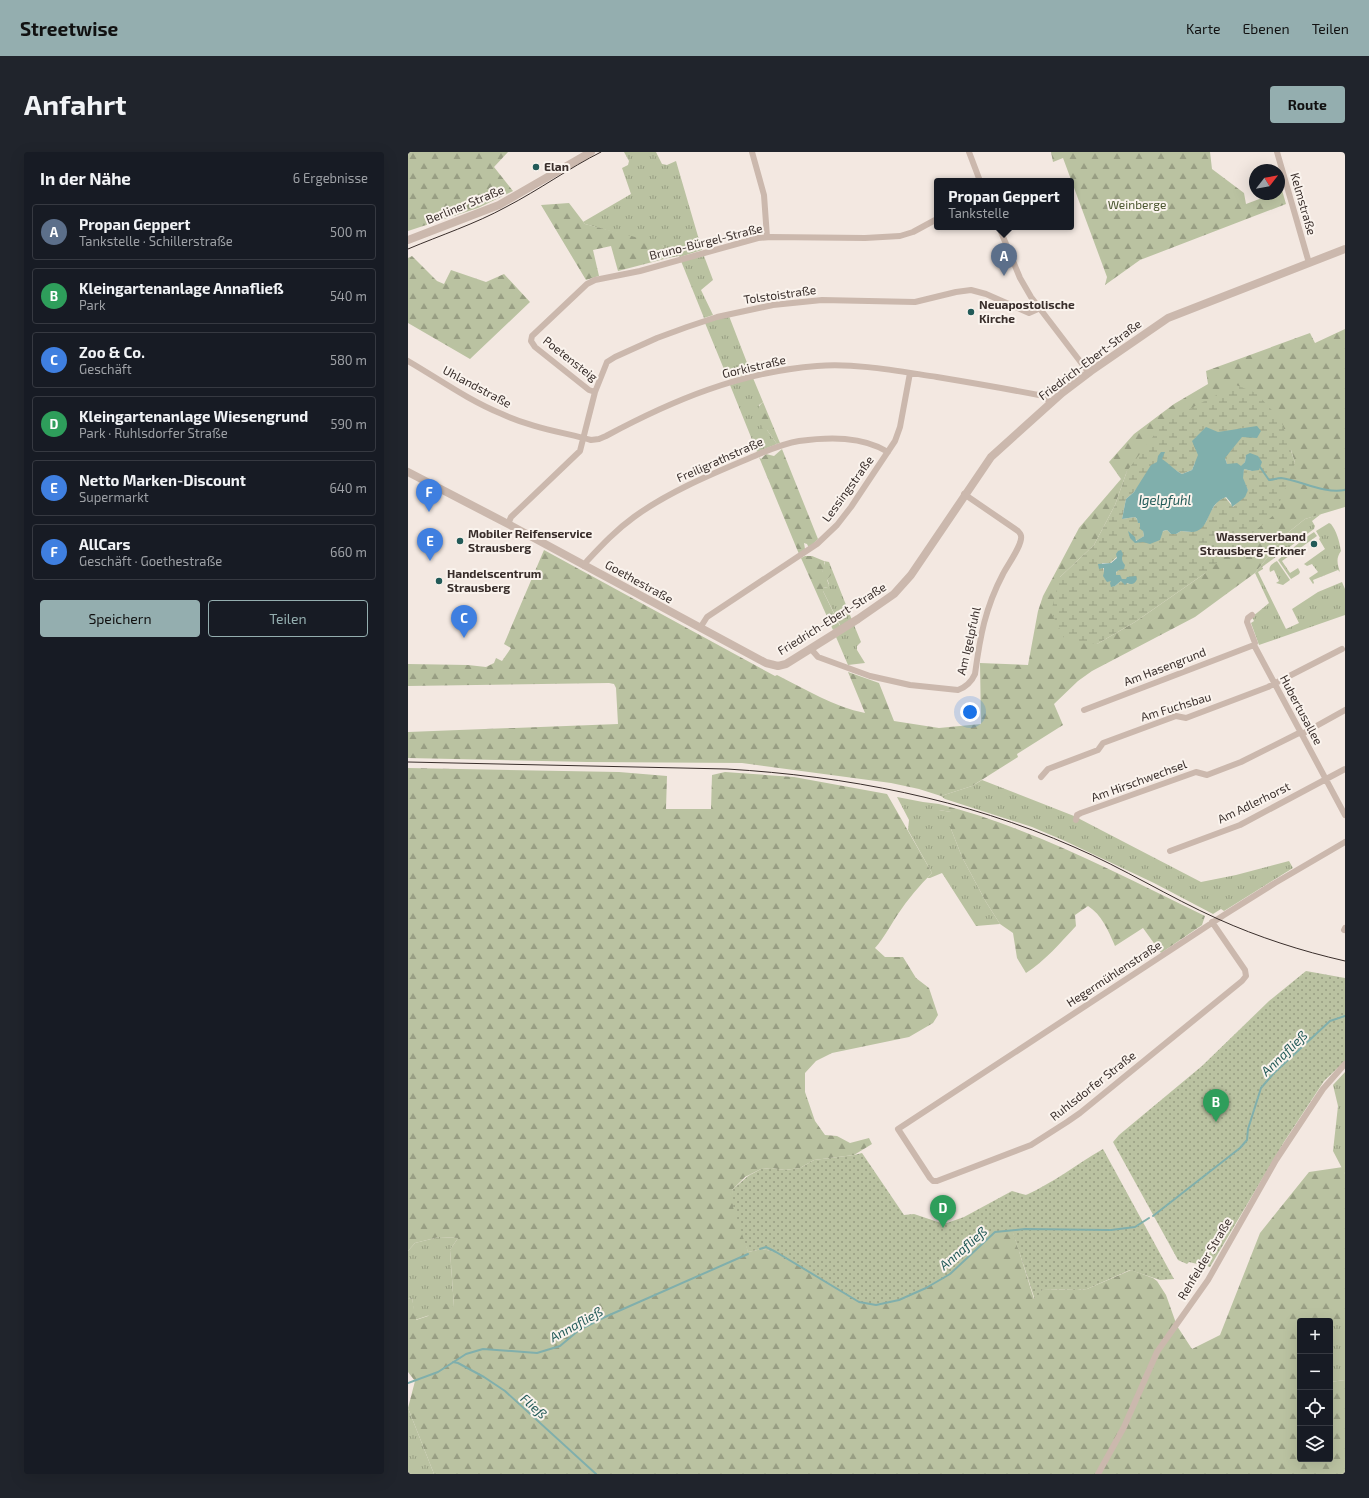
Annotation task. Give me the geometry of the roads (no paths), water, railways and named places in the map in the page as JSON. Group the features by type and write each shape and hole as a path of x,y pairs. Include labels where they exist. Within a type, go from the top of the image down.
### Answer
{"street":[{"name":"Berliner Straße","path":"408,240 499,205 591,152"},
{"path":"752,152 764,195 767,237"},
{"path":"969,152 979,178"},
{"name":"Kelmstraße","path":"1277,152 1309,263"},
{"name":"Bruno-Bürgel-Straße","path":"532,344 532,336 587,284 595,280 659,266 758,238 865,238 900,236 913,232 934,221"},
{"path":"1000,230 1020,278 1038,309 1089,373"},
{"name":"Friedrich-Ebert-Straße","path":"775,666 786,664 811,649 887,600 900,588 990,457 1051,403 1089,373 1168,318 1345,249"},
{"name":"Tolstoistraße","path":"584,438 595,392 607,362 615,356 687,327 717,317 772,305 822,300 919,301 971,290 986,294 1029,313 1038,309"},
{"name":"Poetensteig","path":"532,344 589,390 595,392"},
{"name":"Uhlandstraße","path":"408,361 483,406 503,415 538,427 584,438"},
{"name":"Gorkistraße","path":"584,438 591,440 599,439 654,411 697,392 764,374 792,369 829,366 872,368 910,373 1044,396 1051,403"},
{"name":"Lessingstraße","path":"700,628 707,618 813,547 829,533 851,507 895,441 900,427 910,373"},
{"path":"508,524 512,517 576,456 580,451 584,438"},
{"name":"Freiligrathstraße","path":"584,566 613,534 645,510 715,472 770,450 798,441 832,438 856,440 873,444 888,452"},
{"name":"Goethestraße","path":"408,472 766,663 775,666"},
{"name":"Am Igelpfuhl","path":"811,649 818,657 861,673 910,685 958,690 972,681 975,674 983,624 991,597 1020,543 1021,536 1018,531 964,494"},
{"name":"Hubertusallee","path":"1252,615 1248,618 1248,622 1255,643 1254,645 1345,815"},
{"name":"Am Hasengrund","path":"1084,710 1254,645"},
{"name":"Am Fuchsbau","path":"1041,778 1048,769 1098,750 1103,743 1176,716 1186,718 1275,684 1342,648"},
{"name":"Am Hirschwechsel","path":"1076,820 1078,815 1081,813 1196,772 1207,775 1241,762 1345,710"},
{"name":"Am Adlerhorst","path":"1170,851 1240,825 1345,769"},
{"name":"Hegermühlenstraße","path":"898,1129 1212,922 1276,882 1345,842"},
{"name":"Ruhlsdorfer Straße","path":"898,1129 930,1178 937,1182 1031,1144 1067,1122 1089,1106 1242,981 1246,976 1245,970 1212,922"},
{"name":"Rehfelder Straße","path":"1098,1474 1124,1427 1157,1352 1208,1280 1276,1160 1323,1089 1345,1064"}],"water":[{"name":"Igelpfuhl","path":"1257,426 1261,431 1257,438 1242,437 1225,458 1227,464 1237,463 1241,466 1245,462 1246,455 1250,453 1258,456 1262,462 1259,470 1252,471 1244,469 1243,478 1248,490 1245,497 1232,507 1231,503 1226,497 1220,500 1215,504 1205,524 1197,531 1181,531 1176,534 1171,534 1167,530 1163,531 1160,540 1150,544 1143,542 1135,543 1130,538 1128,531 1135,537 1136,541 1144,536 1143,531 1140,529 1140,523 1138,523 1135,517 1122,519 1126,499 1134,492 1151,465 1157,462 1158,456 1161,452 1165,452 1162,459 1182,474 1192,470 1198,455 1192,441 1206,427 1218,432"},
{"path":"1121,550 1123,554 1122,560 1125,565 1124,569 1116,572 1116,575 1120,575 1122,579 1136,576 1137,579 1133,584 1127,583 1125,585 1121,581 1115,586 1111,587 1111,581 1107,582 1103,576 1104,568 1099,569 1098,564 1111,563 1117,558 1116,554 1118,551"}],"waterway":[{"path":"1260,467 1269,480 1281,478 1321,489 1337,491 1345,490"},
{"name":"Annafließ","path":"1153,1216 1240,1148 1247,1140 1248,1129 1261,1088 1274,1073 1330,1021 1345,1016"},
{"name":"Annafließ","path":"760,1249 766,1247 776,1252 859,1302 876,1305 899,1300 926,1288 950,1274 995,1232 1025,1229 1111,1230 1135,1227 1149,1218"},
{"name":"Annafließ","path":"408,1383 438,1372 466,1354 483,1349 537,1353 560,1346 579,1330 605,1317 748,1254"},
{"name":"Fließ","path":"453,1362 458,1363 484,1377 505,1391 596,1474"}],"tram line":[{"path":"408,249 494,213 601,152"},
{"path":"408,762 727,769 816,777 904,793 948,803 1033,830 1092,855 1233,926 1280,943 1345,961"}],"place":[{"name":"Elan","path":"536,167"},
{"name":"Propan Geppert","path":"1004,276"},
{"name":"Neuapostolische Kirche","path":"971,312"},
{"name":"AllCars","path":"429,512"},
{"name":"Mobiler Reifenservice Strausberg","path":"460,541"},
{"name":"Wasserverband Strausberg-Erkner","path":"1314,544"},
{"name":"Netto Marken-Discount","path":"430,561"},
{"name":"Handelscentrum Strausberg","path":"439,581"},
{"name":"Zoo & Co.","path":"464,638"},
{"name":"Kleingartenanlage Annafließ","path":"1216,1122"},
{"name":"Kleingartenanlage Wiesengrund","path":"943,1228"}],"park label":[{"name":"Weinberge","path":"1137,205"}]}
